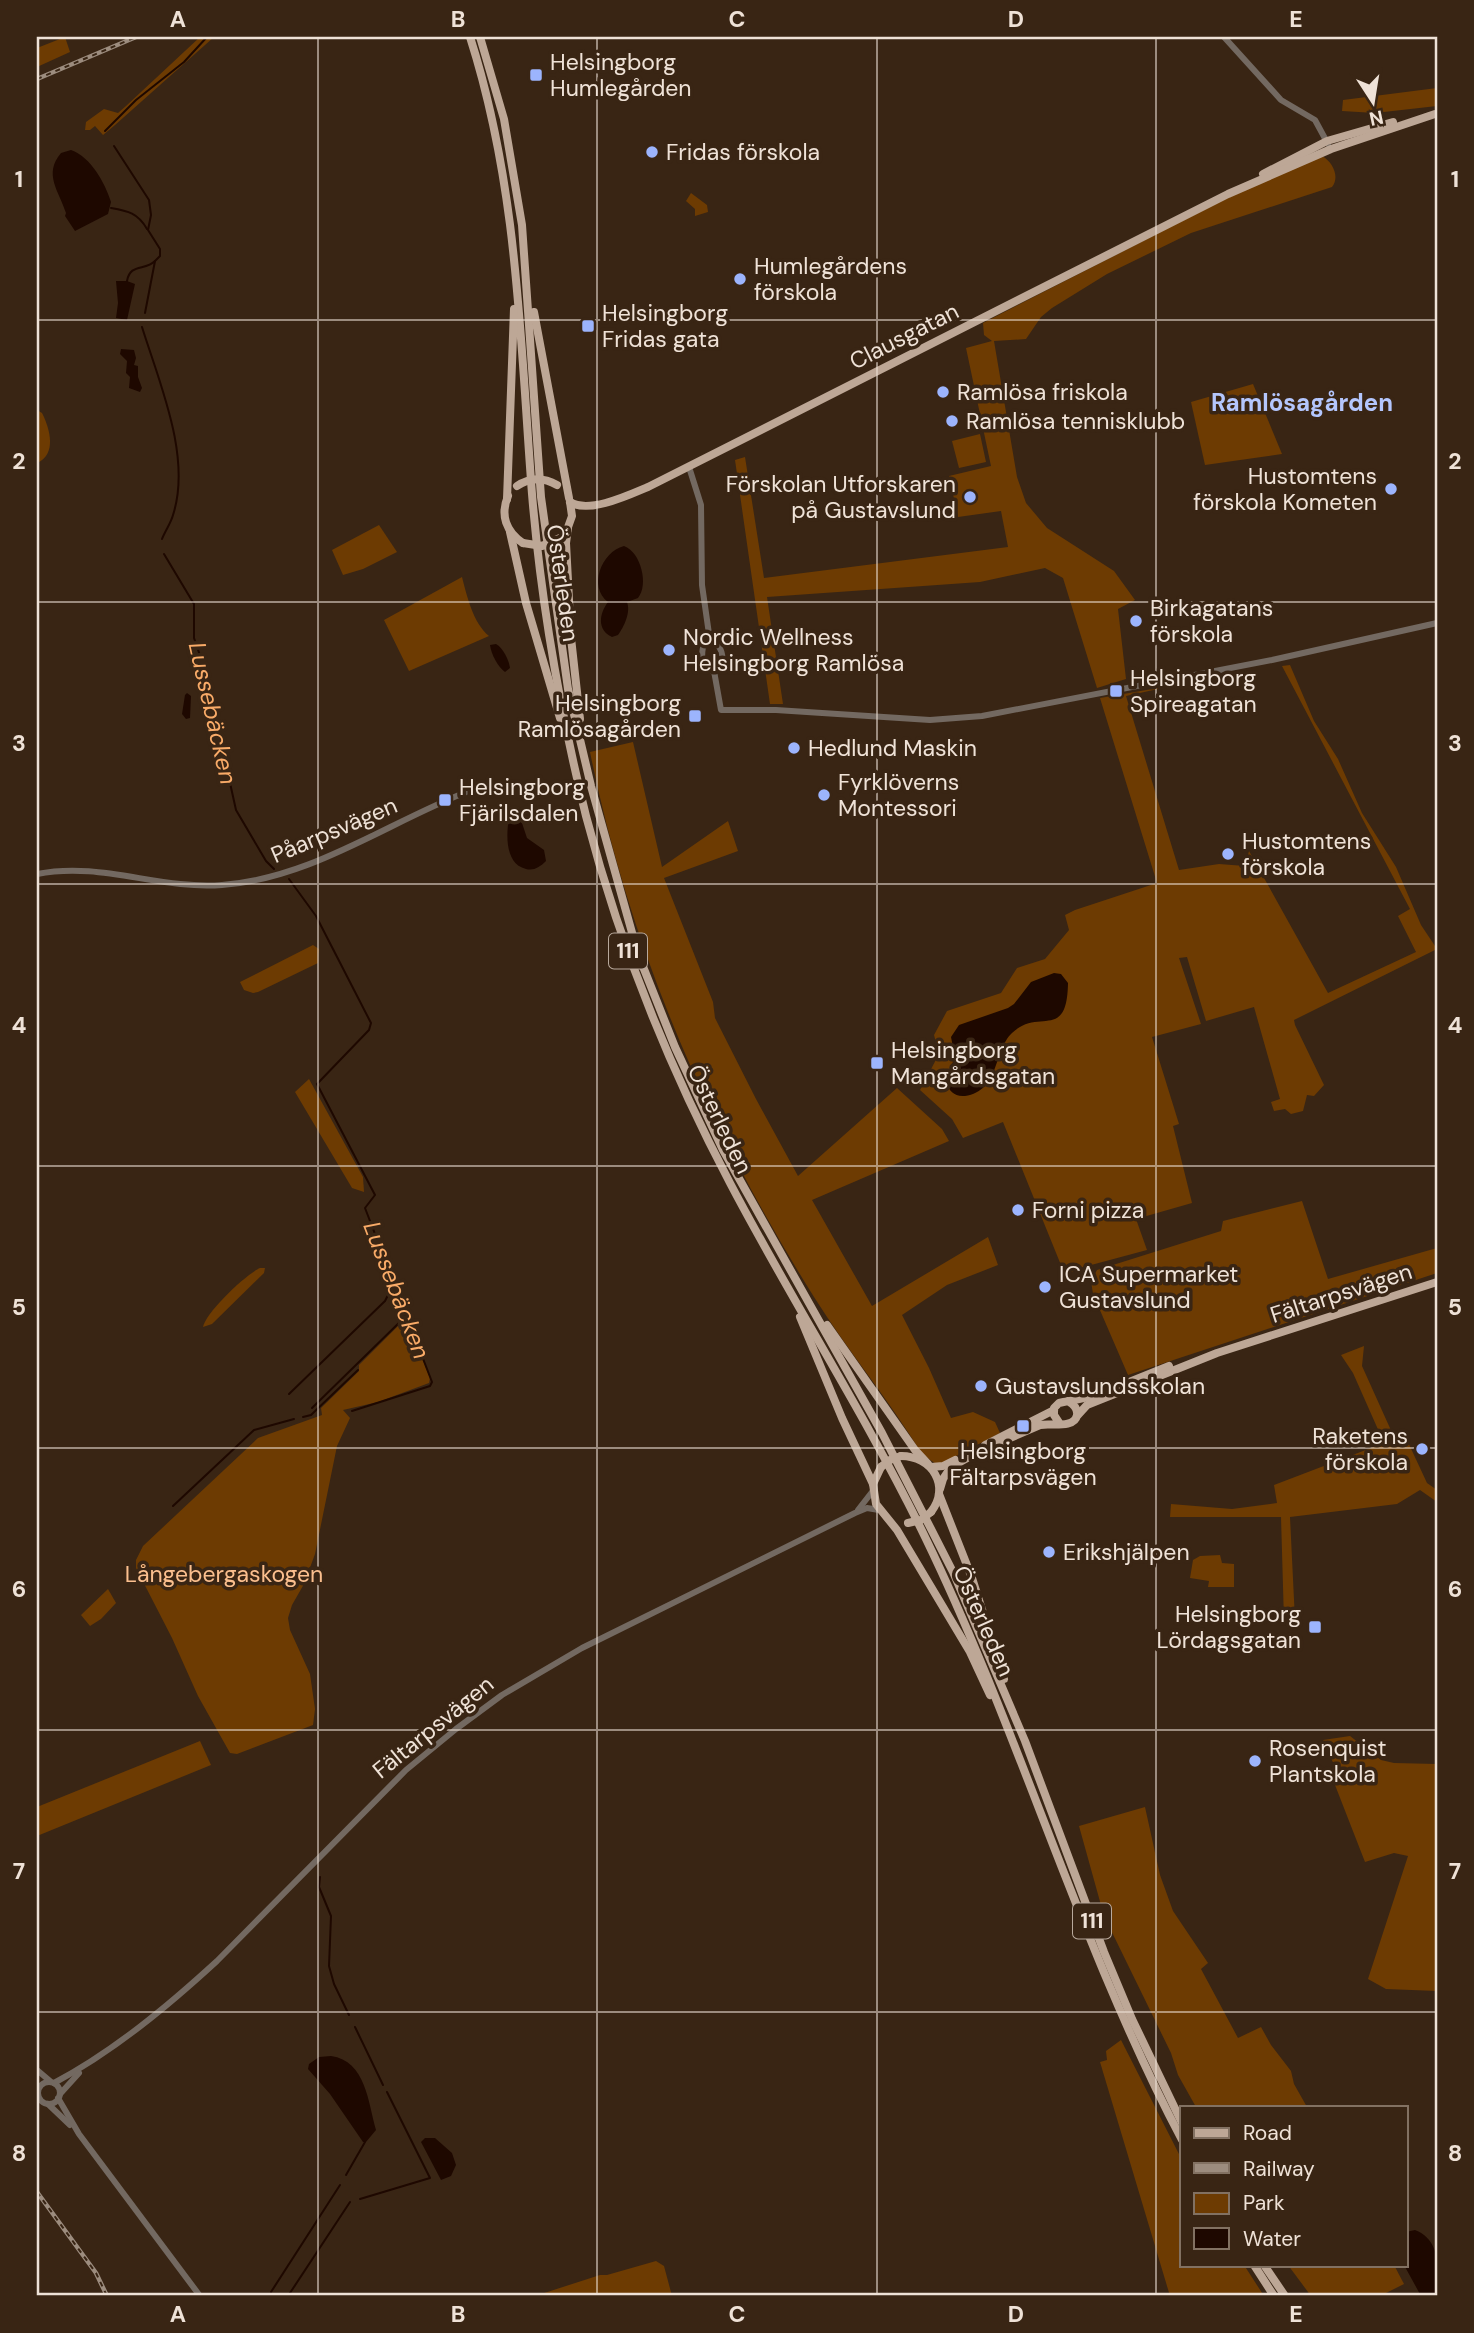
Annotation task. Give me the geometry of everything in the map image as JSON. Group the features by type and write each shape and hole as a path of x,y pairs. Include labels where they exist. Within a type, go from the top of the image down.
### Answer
{"main road":[{"name":"Österleden","path":"470,37 496,133 508,198 538,553 551,644 573,758 600,867 627,949 665,1049 731,1185 874,1438 960,1611 1117,2007 1180,2136"},
{"name":"Österleden","path":"480,37 494,82 513,163 528,275 546,538 568,689 622,902 653,994 723,1150 882,1433 953,1572 1014,1716 1104,1952 1132,2019 1180,2119"},
{"name":"Clausgatan","path":"568,527 578,515 593,506 632,494 689,467 1329,145 1436,114"},
{"path":"516,268 507,499 504,514 526,603 573,758"},
{"path":"528,275 572,516 566,543 571,638 583,750"},
{"path":"507,499 517,486 525,481 539,479 557,485 569,500"},
{"name":"Clausgatan","path":"569,500 579,506 593,506"},
{"path":"510,532 523,542 542,546 560,538 568,527"},
{"name":"Fältarpsvägen","path":"1070,1401 1097,1395 1158,1369 1217,1353 1437,1282"},
{"path":"786,1285 873,1488 879,1510 890,1519 970,1652 1013,1741"},
{"path":"804,1294 915,1450 936,1473 1014,1716"},
{"name":"Fältarpsvägen","path":"1077,1416 1087,1405 1217,1353"},
{"path":"873,1488 881,1467 890,1460 901,1456 920,1459 930,1465 949,1463 1054,1410 1059,1403 1070,1401 1077,1416 1071,1423 1040,1425 960,1461 947,1472 931,1512 921,1520 908,1523 890,1519"},
{"path":"1054,1410 1060,1424"},
{"path":"1255,2266 1274,2296"},
{"path":"1265,2266 1284,2296"}],"street":[{"path":"1224,37 1281,100 1315,120 1329,145"},
{"path":"689,467 701,506 702,584 710,641"},
{"path":"714,671 721,710 776,710 930,720 982,716 1272,660 1437,623"},
{"path":"710,641 718,645 722,655 722,663 714,671"},
{"path":"710,641 703,647 702,661 708,669 714,671"},
{"name":"Påarpsvägen","path":"37,874 94,870 203,886 260,879 309,866 449,798 474,789"},
{"name":"Fältarpsvägen","path":"855,1513 873,1488"},
{"name":"Fältarpsvägen","path":"59,2096 71,2080 96,2058 200,1977 406,1770 494,1700 582,1648 855,1513 867,1508 879,1510"},
{"name":"Fältarpsvägen","path":"53,2083 96,2058"},
{"path":"37,2070 53,2083 79,2134 200,2296"},
{"path":"53,2083 43,2083 37,2088 39,2098 79,2134"},
{"path":"48,2104 53,2103 59,2096"}],"green space":[{"path":"65,37 70,52 37,67 37,48"},
{"path":"200,37 214,37 103,135 95,126 85,130 86,122 104,109 118,113"},
{"path":"1437,88 1437,106 1375,113 1342,111 1343,100"},
{"path":"1322,156 1334,170 1332,187 1191,233 1107,274 1052,308 1041,317 1026,339 994,341 1017,477 1026,503 1047,528 1114,571 1135,600 1118,609 1126,679 1097,688 1063,578 1045,568 980,582 767,597 783,704 770,704 735,460 745,457 764,578 1008,547 1001,511 958,517 949,476 991,466 966,348 992,341 984,335 983,323 1221,201"},
{"path":"691,193 707,205 708,212 695,216 695,209 686,201"},
{"path":"1253,384 1282,454 1205,465 1191,402"},
{"path":"37,410 45,419 50,441 47,454 37,463"},
{"path":"980,434 986,462 959,468 952,441"},
{"path":"379,525 397,552 363,569 343,575 332,550"},
{"path":"462,577 475,617 489,636 409,671 384,620"},
{"path":"1290,665 1314,721 1338,759 1362,813 1396,867 1421,925 1437,949 1294,1020 1324,1085 1314,1096 1307,1095 1303,1111 1291,1114 1285,1109 1274,1111 1271,1102 1280,1099 1254,1007 1206,1021 1187,957 1179,958 1201,1024 1152,1037 1179,1124 1173,1126 1192,1203 1136,1219 1147,1250 1080,1268 1065,1275 1003,1122 963,1138 952,1119 920,1090 939,1054 934,1035 947,1011 1001,993 1017,968 1045,959 1069,930 1065,915 1157,883 1100,698 1180,684 1126,696 1179,870 1219,864 1245,866 1249,851 1328,993 1416,952 1398,916 1410,909 1282,666"},
{"path":"633,742 662,867 728,821 738,851 664,878 713,1002 715,1018 798,1176 897,1088 942,1129 949,1141 812,1200 872,1306 988,1237 998,1265 947,1285 902,1315 951,1418 973,1412 995,1422 1000,1433 941,1464 936,1464 922,1454 814,1297 740,1168 677,1035 627,896 590,752"},
{"path":"313,945 319,949 318,963 258,992 244,990 240,982"},
{"path":"309,1079 363,1177 364,1192 352,1188 295,1092"},
{"path":"1302,1201 1328,1279 1437,1248 1437,1273 1128,1375 1093,1294 1091,1281 1097,1270 1221,1231 1223,1221"},
{"path":"260,1268 265,1268 264,1273 212,1324 203,1327 227,1294"},
{"name":"Långebergaskogen","path":"403,1321 407,1321 430,1378 429,1383 378,1402 343,1410 350,1418 337,1446 315,1554 288,1618 290,1630 310,1674 315,1709 313,1725 237,1754 230,1753 198,1696 136,1568 136,1560 143,1546 258,1438 322,1415 321,1408 359,1371 359,1365"},
{"path":"1364,1346 1362,1366 1394,1437 1407,1440 1427,1483 1437,1490 1437,1502 1420,1490 1397,1504 1290,1517 1295,1620 1284,1621 1281,1517 1170,1517 1171,1504 1232,1509 1277,1503 1274,1485 1384,1443 1353,1373 1341,1355"},
{"path":"1220,1555 1222,1563 1234,1564 1234,1587 1208,1587 1209,1581 1190,1578 1193,1560 1200,1556"},
{"path":"108,1589 116,1603 90,1626 81,1615"},
{"path":"1350,1736 1381,1760 1437,1764 1437,1991 1386,1989 1368,1979 1408,1856 1394,1853 1365,1862 1335,1785 1334,1781 1339,1776 1323,1740"},
{"path":"200,1741 211,1765 37,1836 37,1807"},
{"path":"1145,1807 1160,1875 1173,1911 1208,1963 1201,1969 1238,2038 1261,2027 1291,2071 1294,2084 1306,2106 1195,2106 1178,2075 1171,2053 1104,1916 1079,1826"},
{"path":"1121,2040 1180,2156 1180,2266 1245,2266 1264,2296 1170,2296 1100,2062 1107,2060 1106,2051"},
{"path":"656,2261 664,2266 672,2296 535,2296 600,2275"},
{"path":"1289,2266 1395,2266 1404,2284 1380,2296 1311,2296"}],"water":[{"path":"71,150 85,158 96,172 111,202 108,214 75,231 65,216 53,175 53,168 61,153"},
{"path":"116,281 135,284 127,320 116,318"},
{"path":"121,349 134,350 134,365 138,366 142,388 140,392 129,388 127,361 120,354"},
{"path":"624,546 630,549 639,562 643,585 638,598 627,602 625,624 618,635 612,637 602,626 601,617 608,602 602,596 598,579 609,555"},
{"path":"496,644 508,661 510,668 505,672 497,664 492,652 490,645"},
{"path":"187,693 191,696 190,718 186,719 182,714"},
{"path":"514,815 520,817 527,838 544,850 546,861 537,868 519,866 511,855 508,848 508,825 509,818"},
{"path":"1054,973 1061,974 1068,983 1063,1012 1057,1018 1022,1026 1012,1033 990,1079 976,1093 958,1096 953,1093 945,1082 955,1057 951,1037 959,1025 1008,1008 1031,982"},
{"path":"319,2057 343,2059 352,2066 364,2084 376,2130 366,2142 363,2142 330,2094 308,2069 309,2064"},
{"path":"425,2138 435,2138 452,2153 456,2165 451,2176 441,2180 421,2142"},
{"path":"1415,2230 1424,2235 1434,2249 1437,2296 1421,2296 1405,2266 1408,2266 1408,2232"}],"waterway":[{"name":"Lussebäcken","path":"105,131 136,100 184,62 207,37"},
{"name":"Lussebäcken","path":"114,146 149,200 151,215 148,230 160,249 160,256 155,261 145,313"},
{"name":"Lussebäcken","path":"111,208 132,214 140,219 147,229"},
{"path":"127,281 135,269 155,261"},
{"name":"Lussebäcken","path":"142,327 171,420 179,469 178,493 173,515 162,539"},
{"name":"Lussebäcken","path":"164,554 194,604 194,638 205,670 236,810 266,861 274,869"},
{"name":"Lussebäcken","path":"289,879 316,916 371,1023 369,1030 317,1084 375,1195 365,1208 432,1382 430,1386 352,1411"},
{"path":"289,1394 385,1301 394,1283"},
{"path":"312,1408 406,1316"},
{"path":"303,1417 311,1415 358,1370"},
{"path":"173,1506 254,1430 294,1419"},
{"path":"320,1877 319,1887 331,1916 329,1966 334,1984 349,2015"},
{"path":"355,2027 383,2085"},
{"path":"360,2199 430,2178 387,2092"},
{"path":"346,2175 365,2142"},
{"path":"271,2292 340,2185"},
{"path":"288,2296 350,2202"}],"railway":[{"path":"37,79 136,37"},
{"path":"37,2192 96,2273 107,2296"}],"place":[{"name":"Helsingborg Humlegården","path":"536,75"},
{"name":"Fridas förskola","path":"652,152"},
{"name":"Humlegårdens förskola","path":"740,279"},
{"name":"Helsingborg Fridas gata","path":"588,326"},
{"name":"Ramlösa friskola","path":"943,392"},
{"name":"Ramlösa tennisklubb","path":"952,421"},
{"name":"Hustomtens förskola Kometen","path":"1391,489"},
{"name":"Förskolan Utforskaren på Gustavslund","path":"970,497"},
{"name":"Birkagatans förskola","path":"1136,621"},
{"name":"Nordic Wellness Helsingborg Ramlösa","path":"669,650"},
{"name":"Helsingborg Spireagatan","path":"1116,691"},
{"name":"Helsingborg Ramlösagården","path":"695,716"},
{"name":"Hedlund Maskin","path":"794,748"},
{"name":"Fyrklöverns Montessori","path":"824,795"},
{"name":"Helsingborg Fjärilsdalen","path":"445,800"},
{"name":"Hustomtens förskola","path":"1228,854"},
{"name":"Helsingborg Mangårdsgatan","path":"877,1063"},
{"name":"Forni pizza","path":"1018,1210"},
{"name":"ICA Supermarket Gustavslund","path":"1045,1287"},
{"name":"Gustavslundsskolan","path":"981,1386"},
{"name":"Helsingborg Fältarpsvägen","path":"1023,1426"},
{"name":"Raketens förskola","path":"1422,1449"},
{"name":"Erikshjälpen","path":"1049,1552"},
{"name":"Helsingborg Lördagsgatan","path":"1315,1627"},
{"name":"Rosenquist Plantskola","path":"1255,1761"}],"district":[{"name":"Ramlösagården","path":"1302,402"}]}
